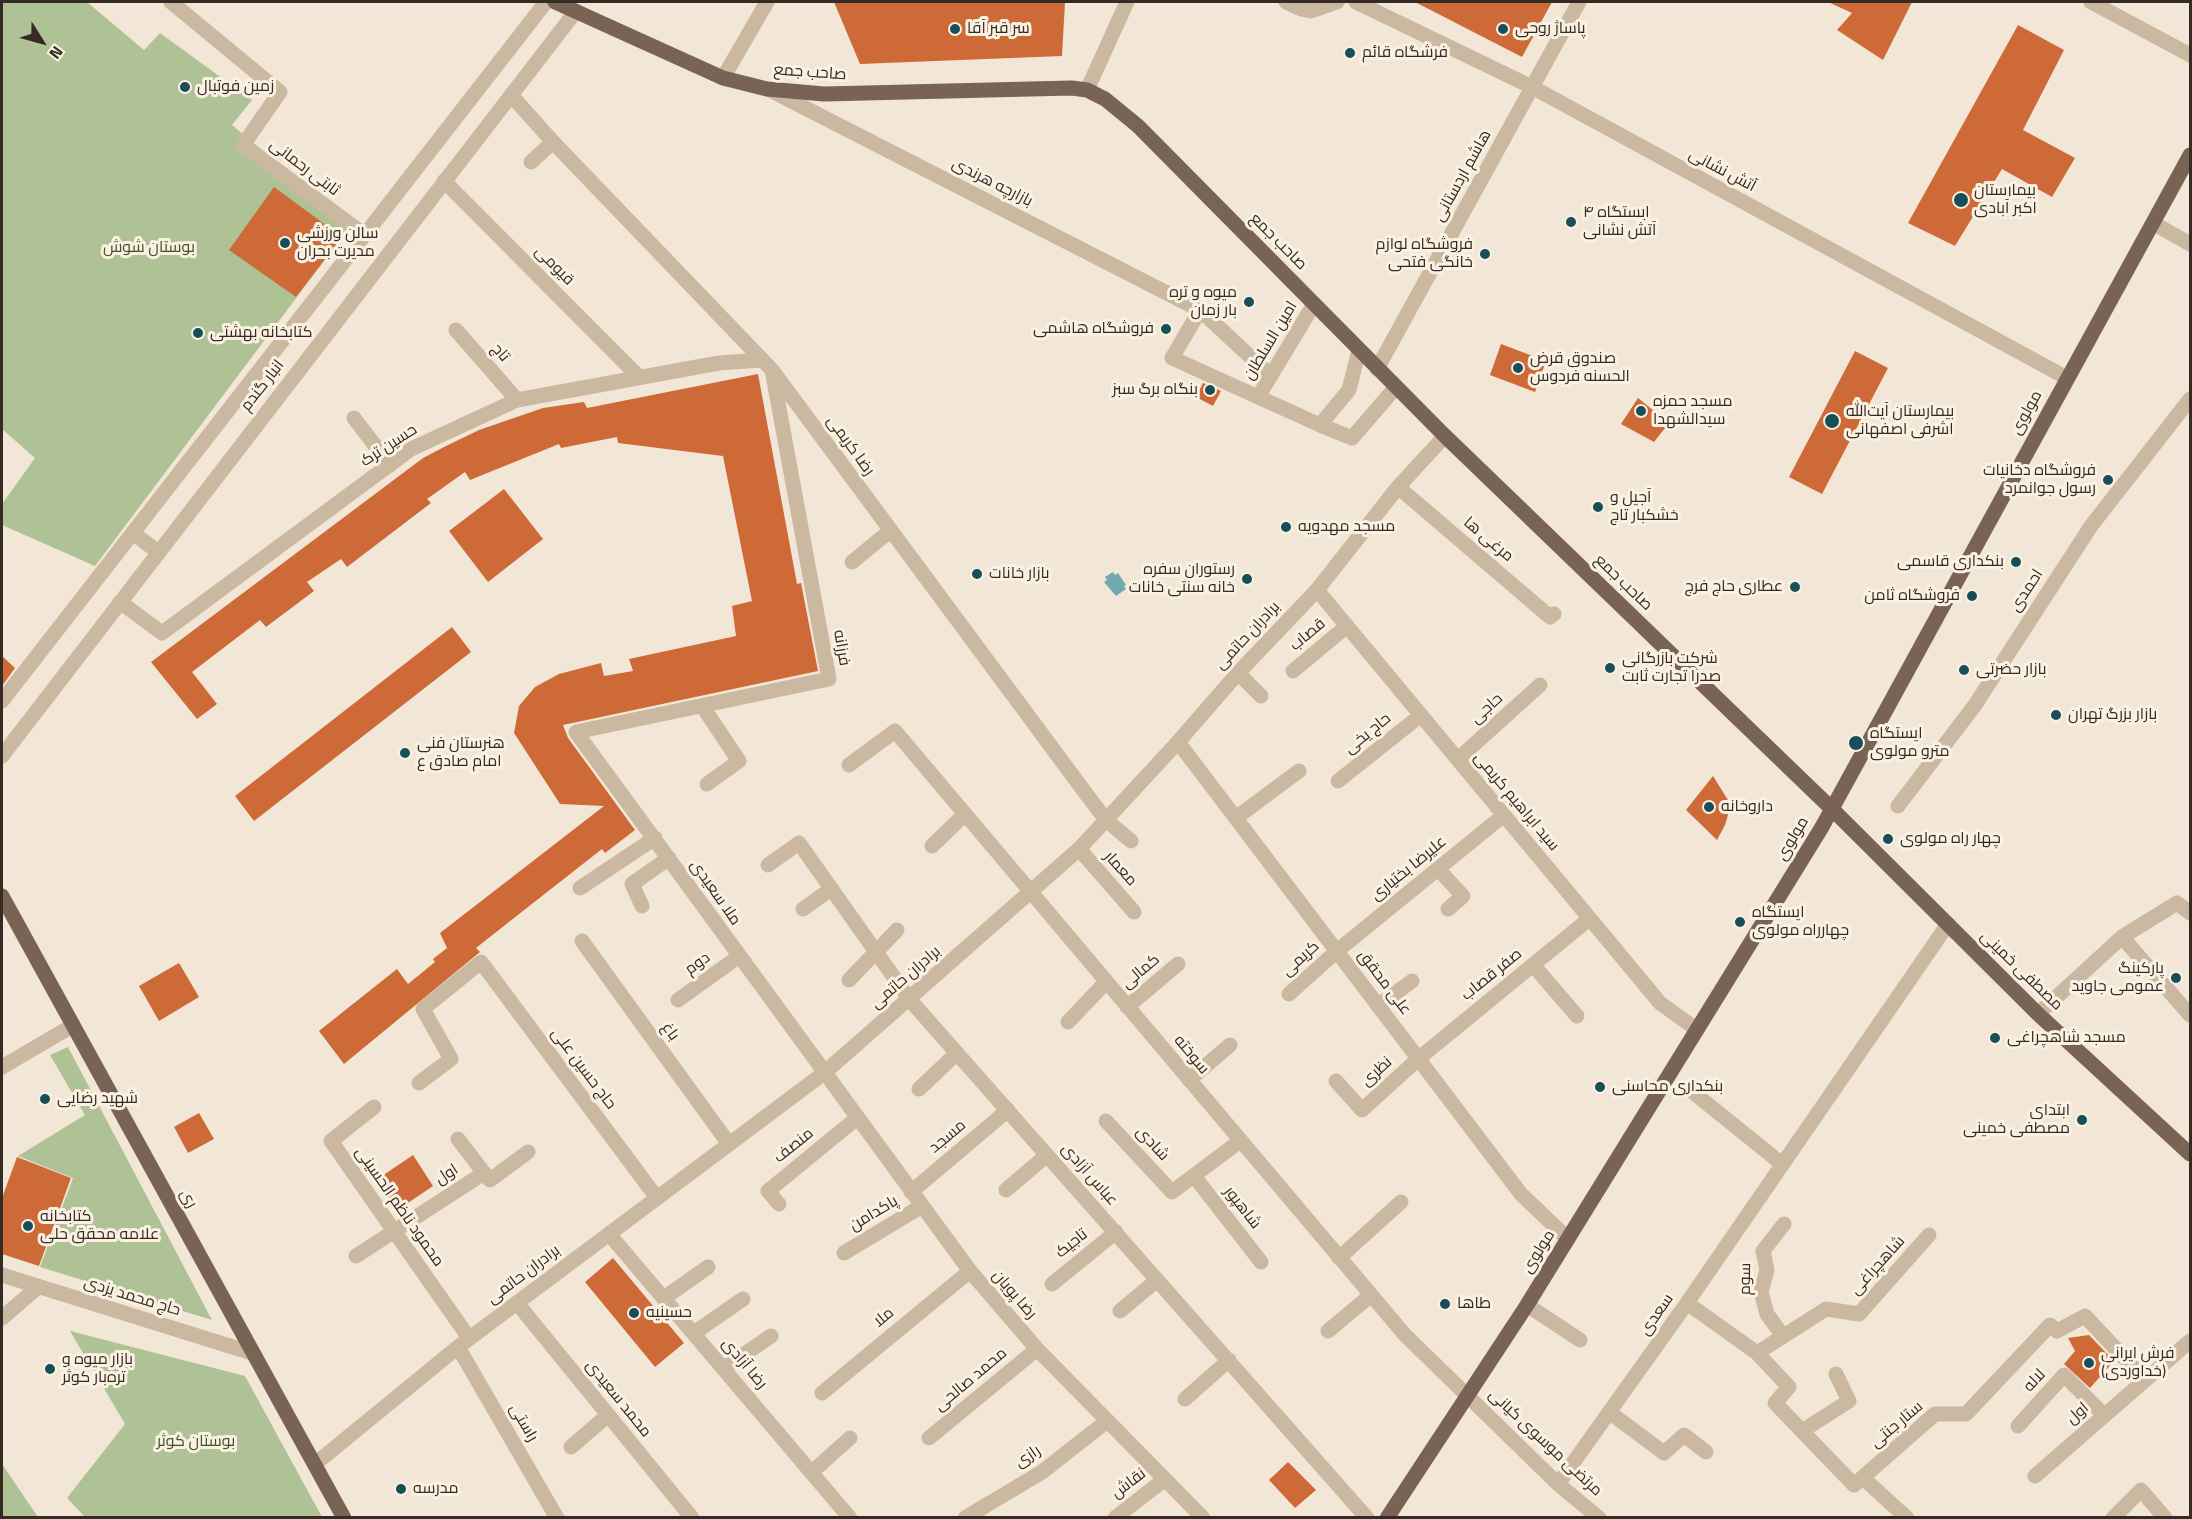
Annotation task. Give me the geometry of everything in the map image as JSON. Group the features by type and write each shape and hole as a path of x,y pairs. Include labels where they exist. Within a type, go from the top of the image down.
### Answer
{"main road":[{"name":"صاحب جمع","path":"555,2 723,78 767,89 824,94 1087,90 1105,99 1138,126 1445,436 1832,809"},
{"name":"مولوی","path":"1387,1518 1527,1305 1832,809 2190,154"},
{"name":"مصطفی خمینی","path":"1832,809 2038,1014 2190,1154"},
{"name":"ری","path":"2,896 344,1518"}],"street":[{"name":"ثابتی رحمانی","path":"171,2 280,92 243,145 364,235"},
{"name":"انبار گندم","path":"2,702 546,2"},
{"path":"723,78 767,2"},
{"path":"1087,90 1127,2"},
{"path":"1286,2 1300,9 1311,11 1337,2"},
{"name":"آتش نشانی","path":"1356,2 1532,87 2067,378"},
{"name":"هاشم اردستانی","path":"1377,369 1579,2"},
{"path":"2091,2 2190,55"},
{"name":"انبار گندم","path":"2,756 576,10"},
{"name":"بازارچه هرندی","path":"767,89 1200,310 1271,376"},
{"name":"رضا کریمی","path":"511,95 553,142 767,365 1106,820 1131,841"},
{"path":"531,162 553,142"},
{"name":"قیومی","path":"444,181 639,377"},
{"path":"2153,223 2190,244"},
{"name":"امین السلطان","path":"1258,397 1314,304"},
{"path":"1200,310 1172,358 1352,438 1396,387"},
{"name":"تاج","path":"456,330 517,400"},
{"path":"1320,425 1348,390 1359,350"},
{"name":"حسین ترک","path":"120,602 162,633 411,449 517,400 718,363 767,365"},
{"name":"فرزانه","path":"576,732 829,679 767,365"},
{"name":"احمدی","path":"1898,807 1975,705 2091,525 2190,399"},
{"path":"354,418 390,465"},
{"name":"برادران حاتمی","path":"315,1464 463,1342 824,1073 910,1000 1079,849 1238,673 1317,590 1398,487 1445,436"},
{"name":"مرغی ها","path":"1398,487 1550,617 1554,614"},
{"path":"852,562 890,531"},
{"path":"133,533 158,552"},
{"name":"سید ابراهیم کریمی","path":"1317,590 1660,1004 1696,1029"},
{"name":"قصاب","path":"1293,671 1347,626"},
{"path":"1238,673 1261,696"},
{"name":"حاجی","path":"1458,759 1540,685"},
{"path":"703,707 739,761 707,784"},
{"name":"حاج یخی","path":"1338,782 1421,715"},
{"name":"سوخته","path":"849,765 895,731 1371,1296 1405,1335 1468,1395"},
{"name":"ملا سعیدی","path":"576,732 824,1073"},
{"name":"علی محقق","path":"1178,742 1521,1194 1568,1239"},
{"path":"1237,817 1299,771"},
{"path":"932,846 965,814"},
{"name":"علیرضا بختیاری","path":"1337,951 1504,815"},
{"path":"580,888 655,838"},
{"name":"عباس آزادی","path":"768,865 799,843 910,1000 1367,1518"},
{"name":"معمار","path":"1079,849 1134,912"},
{"path":"642,906 632,884 669,858"},
{"path":"1438,869 1463,896 1448,909"},
{"path":"803,909 831,889"},
{"path":"2038,1014 2122,937 2177,903 2190,913"},
{"name":"صفر قصاب","path":"1418,1059 1590,919"},
{"name":"سعدی","path":"1558,1484 1687,1303 1948,924"},
{"path":"849,980 897,930"},
{"path":"2122,937 2190,1016"},
{"name":"باغ","path":"582,941 729,1144"},
{"name":"کریمی","path":"1289,994 1337,951"},
{"name":"دوم","path":"678,1000 738,957"},
{"name":"حاج حسین علی","path":"419,1083 451,1059 423,1009 481,962 657,1198"},
{"name":"کمالی","path":"1127,1007 1178,964"},
{"path":"1533,965 1577,1016"},
{"path":"1378,1006 1412,981"},
{"path":"1068,1022 1106,982"},
{"path":"2,1067 72,1026"},
{"path":"1189,1080 1230,1045"},
{"path":"919,1089 957,1053"},
{"name":"نظری","path":"1336,1081 1362,1110 1418,1059"},
{"name":"رضا پویان","path":"824,1073 970,1271 1037,1349 1203,1518"},
{"path":"1689,1089 1782,1164"},
{"name":"محمود ناظم الحسینی","path":"374,1107 331,1141 393,1230 463,1342"},
{"name":"مسجد","path":"911,1192 1008,1110"},
{"name":"منصف","path":"779,1204 768,1191 857,1118"},
{"name":"شادی","path":"1106,1121 1172,1192 1194,1176"},
{"name":"اول","path":"393,1230 484,1173 458,1139"},
{"path":"1194,1176 1240,1141"},
{"path":"484,1173 490,1180 528,1152"},
{"path":"1006,1190 1047,1155"},
{"name":"شاهپور","path":"1194,1176 1261,1262"},
{"path":"1339,1258 1401,1202"},
{"name":"پاکدامن","path":"844,1253 922,1206"},
{"name":"سوم","path":"1783,1336 1767,1314 1761,1292 1767,1270 1763,1251 1784,1224"},
{"path":"356,1256 393,1230"},
{"name":"تاجیک","path":"1052,1284 1116,1232"},
{"name":"رضا آزادی","path":"609,1233 850,1518"},
{"name":"شاهچراغی","path":"1756,1353 1826,1309 1859,1314 1929,1235"},
{"path":"664,1298 708,1267"},
{"name":"ملا","path":"822,1393 970,1271"},
{"name":"حاج محمد یزدی","path":"2,1275 252,1353"},
{"path":"1120,1311 1157,1280"},
{"path":"2,1318 38,1287"},
{"path":"1328,1331 1371,1296"},
{"path":"694,1333 743,1299"},
{"name":"محمد سعیدی","path":"517,1303 692,1518"},
{"path":"1687,1303 1756,1353 1789,1387 1775,1403 1854,1485 1863,1478 1907,1518"},
{"path":"1527,1305 1580,1340"},
{"name":"ستار جنتی","path":"1863,1478 1935,1414 1966,1414 2050,1325 2057,1331 2085,1316 2145,1380"},
{"path":"724,1368 771,1336"},
{"path":"2145,1380 2190,1341"},
{"name":"راستی","path":"463,1342 557,1518"},
{"name":"محمد صالحی","path":"929,1438 1037,1349"},
{"path":"1185,1399 1228,1360"},
{"path":"1802,1431 1849,1401 1836,1374"},
{"name":"لاله","path":"2018,1425 2064,1375 2104,1415"},
{"name":"اول","path":"2035,1476 2145,1380"},
{"name":"مرتضی موسوی کیانی","path":"1468,1395 1558,1484 1599,1518"},
{"path":"1610,1412 1664,1453 1684,1436 1706,1452"},
{"path":"571,1447 608,1415"},
{"name":"رازی","path":"965,1518 1042,1472 1107,1421"},
{"path":"812,1472 850,1438"},
{"name":"نقاش","path":"1115,1518 1166,1479"},
{"path":"2113,1518 2141,1490 2165,1518"}],"green space":[{"name":"بوستان شوش","path":"2,2 87,2 144,50 160,33 252,100 232,125 351,225 95,566 2,525 2,504 35,458 2,429"},
{"path":"68,1047 212,1320 40,1267 73,1178 18,1156 85,1115 50,1055"},
{"name":"بوستان کوثر","path":"70,1331 245,1376 322,1517 85,1517 67,1498 125,1424"},
{"path":"2,1464 38,1517 2,1517"}],"water":[{"path":"1113,572 1115,575 1118,573 1126,585 1124,586 1126,589 1116,596 1104,582 1107,580 1105,577"}],"building":[{"name":"سر قبر آقا","path":"834,2 1065,2 1062,56 860,64"},
{"name":"پاساژ روحی","path":"1415,2 1552,2 1522,57"},
{"path":"1828,2 1912,2 1883,60 1837,30 1852,13"},
{"path":"2018,25 2064,50 2023,130 2075,158 2052,197 2002,169 1955,246 1908,223"},
{"name":"سالن ورزشی مدیرت بحران","path":"274,187 342,237 296,297 229,250"},
{"name":"صندوق قرض الحسنه فردوس","path":"1501,344 1546,361 1535,392 1490,375"},
{"path":"1855,351 1888,368 1822,494 1789,477"},
{"path":"758,374 797,584 801,583 818,671 563,725 568,738 635,830 605,853 602,849 476,948 480,952 344,1064 319,1031 397,969 408,984 435,962 433,959 447,948 440,933 604,806 560,804 514,733 519,706 535,687 559,674 601,663 604,676 633,671 629,659 736,636 732,606 752,601 723,456 618,443 617,437 561,448 559,444 470,480 465,472 427,499 431,503 347,567 341,559 307,582 314,591 266,627 260,620 192,672 217,704 197,719 151,662 423,458 479,430 543,408 584,402 587,408"},
{"name":"بنگاه برگ سبز","path":"1203,383 1221,391 1213,406 1196,397"},
{"name":"مسجد حمزه سیدالشهدا","path":"1638,398 1669,423 1654,442 1621,424"},
{"path":"504,489 543,539 488,582 449,531"},
{"path":"452,627 471,652 254,821 235,796"},
{"path":"2,656 15,668 2,686"},
{"name":"داروخانه","path":"1713,776 1731,805 1725,825 1717,840 1686,810"},
{"path":"179,963 199,997 159,1021 139,986"},
{"path":"199,1113 214,1139 188,1153 174,1127"},
{"path":"413,1155 433,1186 396,1211 376,1180"},
{"name":"کتابخانه علامه محقق حلی","path":"17,1157 71,1178 39,1266 2,1254 2,1198"},
{"name":"حسینیه","path":"613,1258 684,1343 655,1367 585,1282"},
{"name":"فرش ایرانی (خداوردی)","path":"2089,1335 2114,1361 2090,1388 2064,1364 2075,1351 2068,1338"},
{"path":"1288,1462 1316,1490 1295,1508 1269,1480"}],"place":[{"name":"سر قبر آقا","path":"955,29"},
{"name":"پاساژ روحی","path":"1503,29"},
{"name":"فرشگاه قائم","path":"1350,53"},
{"name":"زمین فوتبال","path":"185,87"},
{"name":"بیمارستان اکبر آبادی","path":"1961,200"},
{"name":"ایستگاه ۴ آتش نشانی","path":"1571,222"},
{"name":"سالن ورزشی مدیرت بحران","path":"285,243"},
{"name":"فروشگاه لوازم خانگی فتحی","path":"1485,254"},
{"name":"میوه و تره بار زمان","path":"1249,302"},
{"name":"فروشگاه هاشمی","path":"1166,329"},
{"name":"کتابخانه بهشتی","path":"198,333"},
{"name":"صندوق قرض الحسنه فردوس","path":"1518,368"},
{"name":"بنگاه برگ سبز","path":"1210,390"},
{"name":"مسجد حمزه سیدالشهدا","path":"1641,411"},
{"name":"بیمارستان آیت‌الله اشرفی اصفهانی","path":"1832,421"},
{"name":"فروشگاه دخانیات رسول جوانمرد","path":"2108,480"},
{"name":"آجیل و خشکبار تاج","path":"1598,507"},
{"name":"مسجد مهدویه","path":"1286,527"},
{"name":"بنکداری قاسمی","path":"2016,562"},
{"name":"بازار خانات","path":"977,574"},
{"name":"رستوران سفره خانه سنتی خانات","path":"1247,579"},
{"name":"عطاری حاج فرج","path":"1795,587"},
{"name":"فروشگاه ثامن","path":"1972,596"},
{"name":"شرکت بازرگانی صدرا تجارت ثابت","path":"1610,668"},
{"name":"بازار حضرتی","path":"1964,670"},
{"name":"بازار بزرگ تهران","path":"2056,715"},
{"name":"ایستگاه مترو مولوی","path":"1856,743"},
{"name":"هنرستان فنی امام صادق ع","path":"405,753"},
{"name":"داروخانه","path":"1709,807"},
{"name":"چهار راه مولوی","path":"1888,839"},
{"name":"ایستگاه چهارراه مولوی","path":"1740,922"},
{"name":"پارکینگ عمومی جاوید","path":"2176,978"},
{"name":"مسجد شاهچراغی","path":"1995,1038"},
{"name":"بنکداری محاسنی","path":"1600,1087"},
{"name":"شهید رضایی","path":"45,1099"},
{"name":"ابتدای مصطفی خمینی","path":"2082,1120"},
{"name":"کتابخانه علامه محقق حلی","path":"28,1226"},
{"name":"طاها","path":"1445,1304"},
{"name":"حسینیه","path":"634,1313"},
{"name":"فرش ایرانی (خداوردی)","path":"2089,1363"},
{"name":"بازار میوه و تره‌بار کوثر","path":"50,1369"},
{"name":"مدرسه","path":"401,1489"}]}
